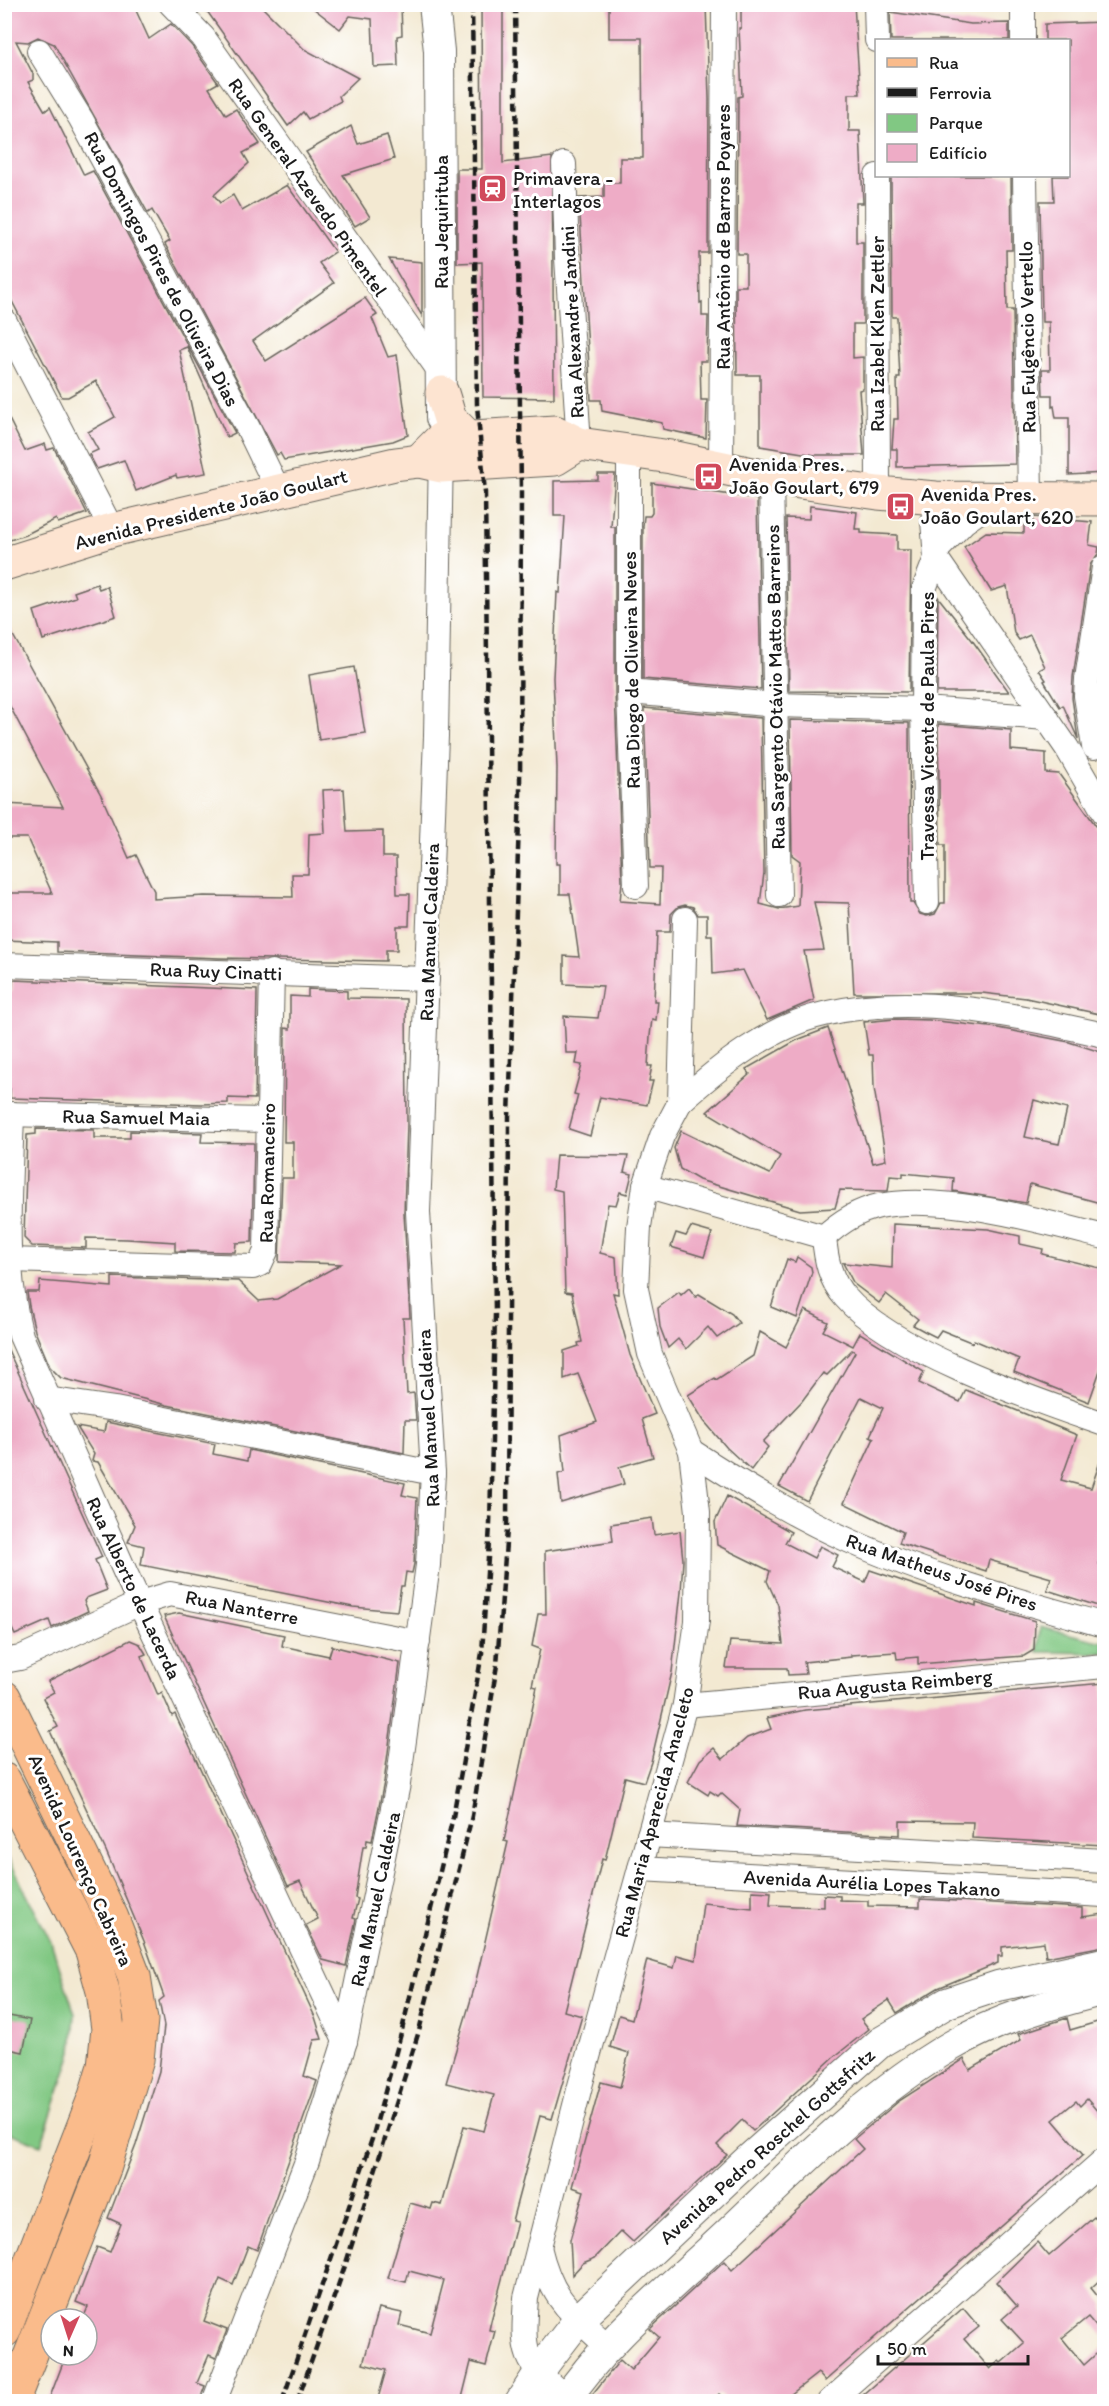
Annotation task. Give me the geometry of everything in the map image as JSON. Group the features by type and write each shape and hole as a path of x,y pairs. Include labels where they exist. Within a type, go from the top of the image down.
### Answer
{"main road":[{"path":"441,383 450,419 443,451"},
{"name":"Avenida Presidente João Goulart","path":"4,564 112,530 278,490 443,451 555,432 579,444 629,453 671,457 771,478 878,493 936,498 1104,499"},
{"name":"Avenida Lourenço Cabreira","path":"4,1697 112,1918 134,1976 141,2020 137,2060 112,2144 12,2402"},
{"name":"Avenida Lourenço Cabreira","path":"4,1780 92,1951 103,1991 108,2029 104,2066 95,2096 4,2331"}],"street":[{"name":"Rua General Azevedo Pimentel","path":"171,4 203,37 441,383"},
{"name":"Rua Jequirituba","path":"434,4 440,51 441,383"},
{"name":"Rua Antônio de Barros Poyares","path":"721,469 724,4"},
{"path":"876,4 877,39"},
{"path":"1023,4 1023,39"},
{"name":"Rua Domingos Pires de Oliveira Dias","path":"39,51 98,149 248,428 278,490"},
{"name":"Rua Alexandre Jandini","path":"564,164 567,258 579,444"},
{"name":"Rua Izabel Klen Zettler","path":"877,177 878,493"},
{"name":"Rua Fulgêncio Vertello","path":"1025,177 1030,498"},
{"path":"4,320 112,530"},
{"name":"Rua Manuel Caldeira","path":"214,2402 307,2161 345,2041 398,1784 432,1525 434,1473 418,1212 436,736 443,451"},
{"name":"Rua Diogo de Oliveira Neves","path":"629,453 629,692 636,886"},
{"name":"Rua Sargento Otávio Mattos Barreiros","path":"771,478 779,895"},
{"name":"Travessa Vicente de Paula Pires","path":"936,498 933,521 936,555"},
{"name":"Travessa Vicente de Paula Pires","path":"927,902 923,709 924,589 936,555 964,522 998,498"},
{"path":"936,555 1047,718 1104,812"},
{"path":"1094,747 1086,696 1104,567"},
{"path":"629,692 776,705 923,709 1047,718"},
{"name":"Rua Maria Aparecida Anacleto","path":"565,2400 538,2373 526,2347 526,2298 538,2244 686,1705 697,1621 698,1512 691,1451 650,1353 636,1289 639,1227 645,1186 662,1136 680,1102 686,920"},
{"name":"Rua Ruy Cinatti","path":"4,965 272,972 427,979"},
{"name":"Rua Romanceiro","path":"8,1260 253,1267 260,1264 266,1251 272,972"},
{"path":"680,1102 714,1072 785,1029 822,1014 879,1005 918,1005 1004,1013 1104,1035"},
{"name":"Rua Samuel Maia","path":"8,1114 268,1120"},
{"name":"Rua Alberto de Lacerda","path":"8,1114 8,1260 13,1307 21,1336 47,1399 140,1603 345,2041"},
{"path":"645,1186 824,1237"},
{"path":"824,1237 856,1214 880,1206 925,1204 1034,1219 1104,1237"},
{"path":"824,1237 829,1272 844,1297 862,1314 935,1356 1053,1406 1104,1424"},
{"path":"47,1399 115,1409 434,1473"},
{"name":"Rua Matheus José Pires","path":"691,1451 781,1506 851,1541 903,1562 1104,1625"},
{"name":"Rua Nanterre","path":"4,1661 20,1658 140,1603 170,1594 196,1597 418,1642"},
{"name":"Rua Augusta Reimberg","path":"686,1705 1104,1666"},
{"name":"Avenida Aurélia Lopes Takano","path":"649,1835 1104,1861"},
{"name":"Avenida Aurélia Lopes Takano","path":"640,1869 1104,1895"},
{"name":"Avenida Pedro Roschel Gottsfritz","path":"520,2402 538,2373 579,2319 749,2159 881,2042 947,2003 998,1986 1104,1963"},
{"name":"Avenida Pedro Roschel Gottsfritz","path":"565,2400 609,2347 784,2181 891,2085 952,2045 1019,2013 1104,1990"},
{"path":"829,2402 1104,2160"},
{"path":"538,2244 553,2292 609,2347"}],"green space":[{"path":"1040,1627 1104,1642 1104,1653 1038,1652"},
{"path":"4,1850 51,1942 75,2014 72,2052 41,2145 5,2131"}],"building":[{"path":"4,4 133,4 149,39 171,24 192,46 218,83 209,88 226,115 236,109 260,144 243,153 249,163 214,195 220,203 233,195 242,211 287,185 335,252 319,263 334,283 253,341 266,361 365,298 377,315 372,318 388,357 397,355 408,435 393,441 284,460 280,453 277,455 165,244 170,241 152,210 148,213 54,44 38,37 28,42 16,41 33,74 33,80 28,82 45,111 50,107 84,175 93,171 235,433 227,437 187,347 179,350 206,473 177,478 176,475 136,491 124,460 97,469 89,454 98,450 88,432 115,417 96,381 68,397 62,397 4,286"},
{"path":"202,4 259,4 304,49 358,78 339,96 341,101 308,119 303,112 288,126"},
{"path":"308,4 401,4 402,35 397,36 398,66 374,67 372,19 350,16 340,29"},
{"path":"481,4 503,4 503,163 552,157 554,398 483,397 482,262 457,263 457,169 482,169"},
{"path":"609,4 706,4 709,99 708,253 699,253 700,303 702,302 702,316 708,316 707,361 700,361 701,400 707,400 706,438 663,429 662,423 602,411 601,400 591,400 579,198 604,197 604,183 620,183 620,158 643,158 642,38 609,38"},
{"path":"746,4 854,4 860,94 849,94 849,131 860,131 863,203 856,203 856,242 863,242 863,324 853,324 853,358 863,357 863,389 859,390 864,455 815,455 760,446 760,375 737,375 736,286 746,286 746,254 737,254 738,97 742,96 739,28 741,28 741,7"},
{"path":"890,12 971,24 1009,23 1009,39 891,39"},
{"path":"1104,22 1104,473 1069,475 1069,418 1056,418 1054,406 1052,407 1052,395 1043,395 1042,370 1050,370 1049,322 1042,322 1040,201 1054,201 1053,177 1070,177 1070,39 1045,39 1045,24"},
{"path":"351,126 358,144 387,135 394,159 343,175 370,217 355,226 306,152"},
{"path":"891,177 1011,177 1012,250 1006,250 1007,310 1013,310 1015,464 897,467 897,449 892,449 894,419 898,419 897,378 900,378 897,317 892,317"},
{"path":"389,259 422,262 422,316"},
{"path":"4,409 25,451 45,444 47,450 54,448 87,513 58,523 56,519 25,535 4,542"},
{"path":"598,474 615,474 611,527 615,527 615,692 622,882 620,901 660,904 661,868 650,868 644,708 761,718 764,873 760,904 779,909 798,906 800,861 792,855 790,720 909,723 910,903 913,903 920,914 927,916 935,914 941,903 945,903 945,845 940,845 938,724 1011,730 1011,750 1046,753 1046,773 1059,774 1104,837 1104,1015 1026,998 982,993 854,993 849,903 814,902 824,950 804,951 814,1000 767,1020 743,970 713,974 712,935 707,935 707,915 698,915 693,907 685,905 678,907 671,914 670,932 657,932 654,1001 658,1001 656,1020 652,1019 650,1036 648,1066 652,1066 649,1081 653,1081 647,1105 600,1097 590,1136 569,1129 578,1095 574,1094 582,1065 576,1064 578,1053 566,1053 564,1016 598,1018 603,986 564,984 564,956 579,957 570,894 560,894 560,864 556,864 557,767 553,678 557,592 560,593 565,516 554,516 554,481 598,480"},
{"path":"652,483 757,499 761,689 643,679 643,526 644,516 650,516 652,513"},
{"path":"810,506 857,512 855,529 861,529 861,533 897,535 897,550 911,550 909,692 789,691 786,518 809,519"},
{"path":"1033,517 1092,522 1089,545 1099,547 1098,554 1090,565 1073,677 1072,698 1078,739 1063,705 1060,707 1044,681 1046,680 1039,670 1045,667 1030,635 1019,640 1014,633 1007,586 991,591 964,547 986,532 1024,533 1024,522 1033,522"},
{"path":"97,584 99,589 107,586 116,616 43,640 34,611 76,597 74,592"},
{"path":"938,597 972,640 1009,692 937,692"},
{"path":"4,619 101,795 129,858 136,855 154,891 154,899 204,896 293,897 292,874 308,874 309,834 325,833 323,790 344,789 347,832 383,831 383,857 396,857 397,894 410,894 409,926 397,926 397,950 386,950 386,961 220,958 57,952 57,942 4,940 4,893 52,893 27,838 4,838 4,804 63,807 4,695"},
{"path":"354,667 365,733 319,740 309,675"},
{"path":"13,980 257,990 255,1099 228,1098 228,1103 202,1104 10,1098 10,1089 4,1089 4,992 12,992"},
{"path":"308,989 347,991 347,998 406,999 407,1124 404,1213 410,1318 403,1318 407,1394 414,1393 416,1420 405,1420 404,1453 167,1405 61,1378 50,1367 35,1331 29,1306 27,1292 39,1292 40,1281 112,1287 112,1277 238,1281 259,1301 277,1299 341,1264 279,1262 282,1178 293,1178 293,1142 284,1142 285,1028 290,1029 290,996 308,997"},
{"path":"895,1019 929,1020 998,1028 1069,1042 1104,1053 1104,1204 1030,1184 1026,1203 953,1191 954,1178 903,1173 903,1177 890,1176 888,1191 840,1190 835,1208 800,1210 699,1180 680,1169 674,1148 681,1131 770,1174 780,1156 707,1112 750,1074 746,1069 797,1040 828,1028 873,1163 886,1160 874,1088 873,1055 869,1055 864,1022","holes":["1034,1100 1067,1109 1059,1144 1025,1137"]},
{"path":"36,1129 94,1130 94,1138 130,1138 130,1131 202,1133 201,1142 254,1143 252,1242 236,1243 235,1252 175,1251 175,1242 127,1239 86,1238 86,1248 32,1246 24,1238 27,1135 36,1134"},
{"path":"556,1155 628,1156 624,1172 632,1174 627,1194 620,1192 616,1205 608,1204 600,1253 616,1257 618,1294 613,1293 630,1355 655,1414 642,1419 653,1457 619,1467 624,1484 561,1503 558,1474 565,1472 561,1435 597,1422 578,1374 564,1379 564,1351 579,1346 578,1343 582,1342 572,1293 565,1292 562,1191 553,1189"},
{"path":"893,1224 988,1229 1020,1236 1020,1244 1043,1249 1042,1254 1104,1269 1104,1359 1089,1402 1014,1372 1019,1359 974,1340 973,1343 941,1330 936,1337 924,1331 913,1325 918,1319 886,1294 879,1303 854,1284 843,1263 892,1268"},
{"path":"691,1227 712,1233 704,1257 671,1247 676,1233 686,1236"},
{"path":"797,1257 811,1267 812,1272 797,1318 771,1307 787,1259 795,1262"},
{"path":"689,1288 696,1297 699,1294 732,1314 739,1323 717,1338 708,1327 686,1349 678,1339 668,1348 660,1327 658,1308 679,1292 681,1295"},
{"path":"805,1310 828,1322 823,1331 853,1346 860,1333 924,1372 919,1383 960,1402 966,1390 1077,1435 1061,1480 1091,1488 1102,1456 1104,1456 1104,1546 1099,1564 1104,1565 1104,1608 1047,1590 1051,1578 989,1560 986,1571 899,1543 903,1532 844,1503 874,1438 870,1436 883,1408 861,1397 807,1501 779,1486 855,1352 852,1350 827,1375 823,1373 802,1401 763,1442 768,1447 751,1470 727,1448 704,1421 688,1395 753,1356 760,1332 786,1347"},
{"path":"4,1341 102,1557 95,1560 107,1590 86,1598 84,1601 88,1611 52,1628 49,1620 15,1635 4,1612"},
{"path":"106,1422 215,1444 213,1454 247,1461 249,1450 405,1483 402,1495 417,1498 414,1564 412,1573 406,1572 397,1611 353,1607 141,1565 144,1546 128,1542 135,1525 98,1462 92,1461 94,1454 77,1427 104,1432"},
{"path":"727,1496 791,1532 785,1543 814,1558 820,1546 838,1555 832,1567 865,1582 870,1570 976,1606 976,1603 1035,1621 1034,1650 1024,1656 918,1664 918,1657 897,1659 896,1652 851,1655 851,1657 804,1662 806,1674 788,1675 787,1668 726,1668 730,1641 783,1644 778,1605 767,1581 770,1571 717,1545 715,1522"},
{"path":"652,1518 654,1535 680,1531 683,1560 672,1672 651,1762 644,1782 625,1777 605,1860 602,1859 564,2011 582,2016 552,2119 540,2116 512,2221 517,2222 489,2330 495,2331 486,2366 471,2362 461,2402 377,2402 386,2370 363,2364 379,2308 402,2313 399,2325 430,2333 444,2280 409,2271 406,2282 388,2278 410,2203 431,2209 433,2203 442,2205 464,2126 484,2131 494,2095 446,2083 474,1989 508,1842 504,1841 537,1687 532,1686 540,1649 532,1646 538,1614 546,1614 545,1551 613,1541 611,1524"},
{"path":"179,1613 284,1635 282,1646 329,1656 332,1646 400,1663 384,1782 372,1841 367,1840 366,1847 363,1847 355,1898 358,1899 353,1918 356,1919 346,1966 323,1960 306,1925 318,1919 300,1881 288,1886 164,1616"},
{"path":"130,1640 140,1644 146,1654 141,1656 158,1695 162,1693 172,1716 175,1714 315,2017 322,2039 314,2040 304,2076 317,2081 257,2250 248,2246 233,2285 220,2279 204,2321 227,2330 216,2358 209,2355 197,2383 205,2386 199,2402 48,2402 61,2367 99,2367 99,2307 88,2307 76,2302 97,2247 110,2252 121,2224 108,2218 136,2145 159,2071 164,2026 159,2001 164,1997 144,1941 106,1851 50,1731 58,1727 43,1698 54,1692 48,1681"},
{"path":"1104,1683 1104,1845 972,1838 973,1822 900,1821 900,1835 737,1826 740,1810 721,1793 718,1796 710,1791 708,1795 688,1782 700,1760 714,1748 723,1759 747,1738 771,1729 767,1718 805,1710"},
{"path":"752,1891 771,1892 770,1905 824,1907 824,1895 840,1896 840,1900 868,1901 868,1906 920,1907 920,1899 1082,1908 1082,1917 1104,1914 1104,1946 1046,1957 1044,1942 1002,1947 1002,1956 998,1956 998,1963 938,1988 897,2013 889,2000 861,2019 869,2029 834,2057 753,2131 742,2120 717,2145 727,2155 633,2242 621,2231 595,2258 583,2263 572,2275 570,2240 584,2191 572,2187 601,2082 620,2087 629,2053 610,2047 619,2015 632,2019 647,1960 674,1968 677,1955 696,1960 703,1903 752,1908"},
{"path":"4,2015 30,2020 23,2052 4,2048"},
{"path":"1067,2018 1070,2030 1104,2020 1104,2119 1087,2099 1080,2106 1076,2101 1053,2120 1083,2155 825,2381 818,2373 781,2402 728,2402 719,2394 711,2402 586,2402 620,2360 631,2370 659,2337 650,2329 724,2261 732,2270 863,2149 854,2139 899,2101 964,2059 970,2070 1021,2040 1018,2034"},
{"path":"1094,2217 1104,2229 1104,2276 1091,2288 1104,2304 1104,2336 1088,2317 1062,2338 1084,2365 1104,2347 1104,2402 855,2402 963,2308 979,2327 964,2339 990,2369 999,2361 1001,2363 1024,2343 1002,2319 1017,2306 996,2282 1037,2242 1049,2256"}],"railway":[{"path":"282,2402 372,2139 402,2030 453,1817 482,1653 490,1525 495,1314 485,493 477,405 472,4"},
{"path":"297,2402 346,2263 419,2031 472,1816 497,1665 507,1529 509,1117 520,792 521,491 515,4"}],"place":[{"name":"Primavera - Interlagos","path":"492,189"},
{"name":"Avenida Pres. João Goulart, 679","path":"708,476"},
{"name":"Avenida Pres. João Goulart, 620","path":"900,506"}]}
